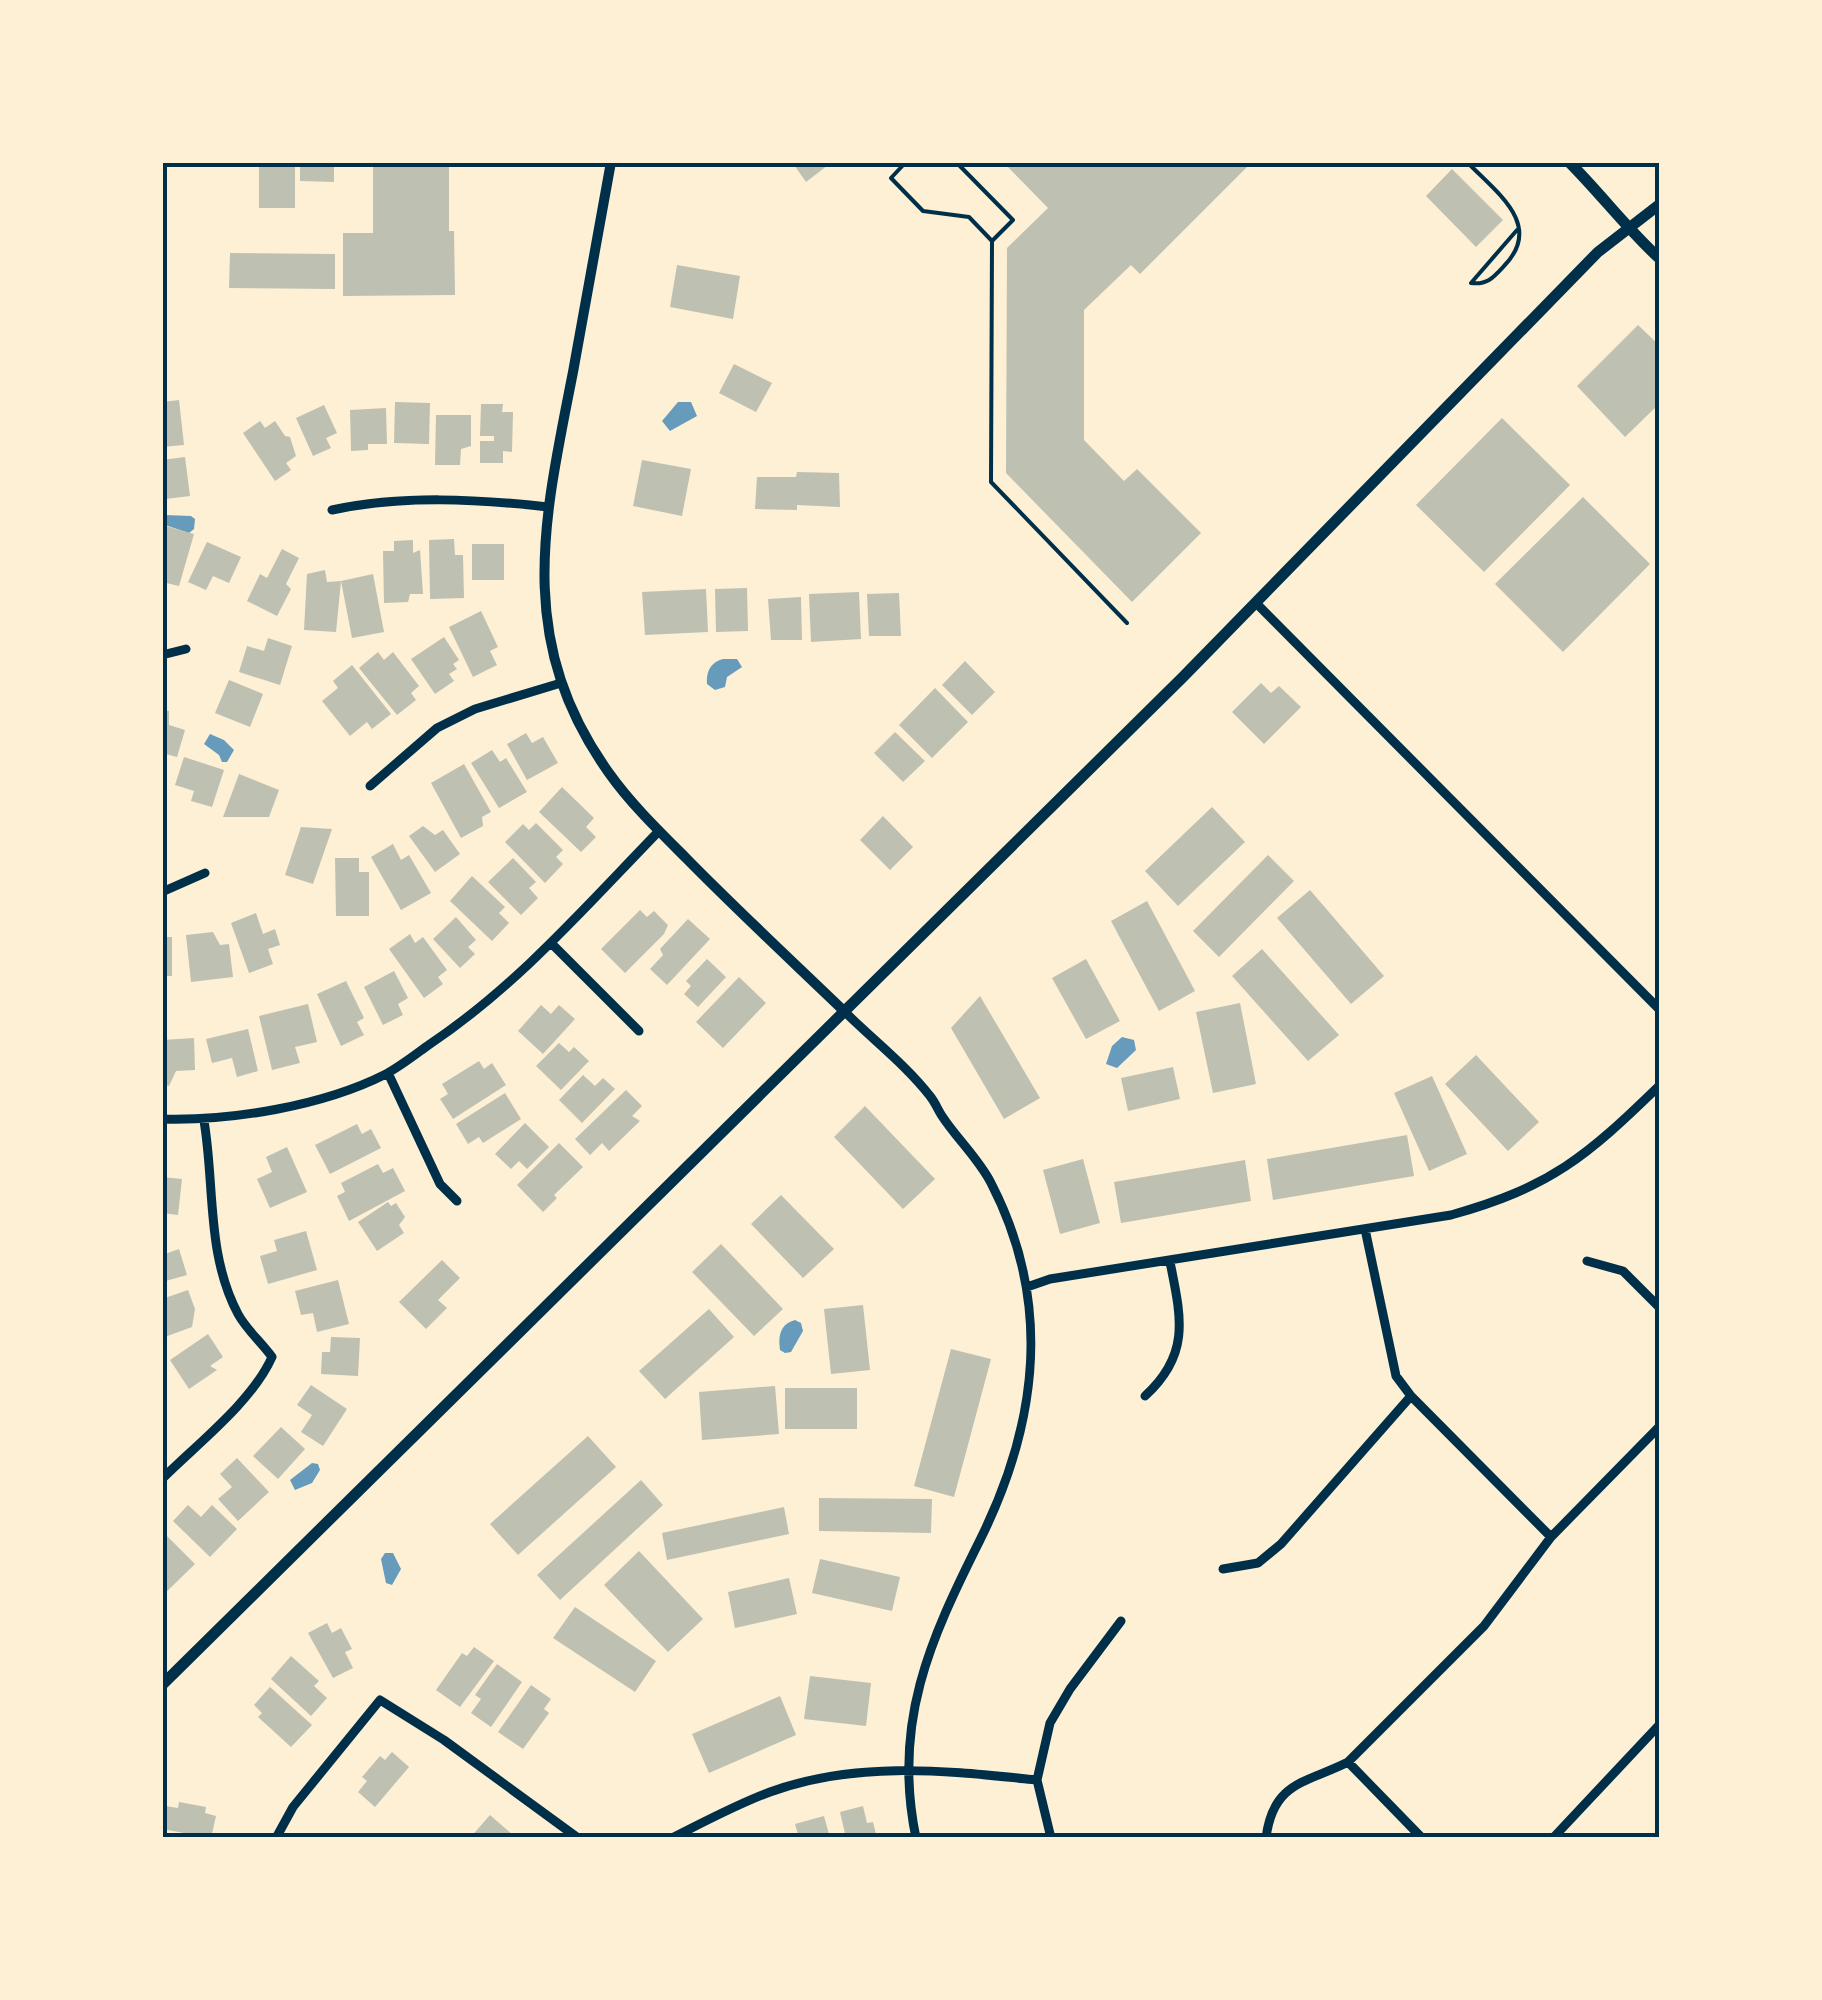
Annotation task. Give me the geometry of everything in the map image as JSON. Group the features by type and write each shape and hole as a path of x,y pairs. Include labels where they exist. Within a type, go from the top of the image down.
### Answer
{"main road":[{"path":"1569,162 1628,230 1660,259"},
{"path":"162,1685 1256,604 1598,252 1660,204"}],"street":[{"path":"611,162 548,507 542,560 545,608 562,683 595,752 624,792 931,1097 980,1166 1008,1223 1027,1287 1033,1354 1019,1440 999,1499 940,1619 914,1712 909,1768 916,1838"},
{"path":"332,510 366,502 416,500 548,507"},
{"path":"1256,604 1660,1010"},
{"path":"162,655 186,649"},
{"path":"370,786 437,728 475,710 562,683"},
{"path":"162,1120 204,1121 298,1104 388,1073 482,1006 552,944 659,830"},
{"path":"162,892 205,873"},
{"path":"552,944 638,1031"},
{"path":"388,1073 440,1184 457,1202"},
{"path":"1027,1287 1050,1279 1451,1215 1532,1188 1577,1161 1660,1085"},
{"path":"162,1479 248,1393 272,1357 240,1318 226,1288 208,1188 204,1121"},
{"path":"1364,1229 1396,1376 1551,1538"},
{"path":"1587,1261 1623,1272 1660,1308"},
{"path":"1145,1396 1164,1379 1174,1362 1181,1331 1170,1262"},
{"path":"1223,1569 1258,1563 1280,1544 1411,1396"},
{"path":"1266,1838 1276,1801 1308,1776 1348,1762 1484,1626 1551,1538 1660,1426"},
{"path":"1050,1838 1037,1780 1050,1724 1070,1689 1122,1621"},
{"path":"276,1838 293,1807 380,1700 444,1740 578,1838"},
{"path":"1553,1838 1660,1724"},
{"path":"1348,1762 1422,1838"},
{"path":"672,1838 770,1792 860,1771 909,1768 1037,1780"}],"lane":[{"path":"906,162 890,178 923,211 969,217 992,241 991,482 1128,623"},
{"path":"956,162 1013,220 992,241"},
{"path":"1467,162 1510,207 1519,227 1520,244 1516,254 1489,282 1471,282 1519,227"}],"water":[{"path":"678,402 691,402 697,416 670,431 662,421"},
{"path":"165,515 191,516 195,519 194,529 189,533 165,525"},
{"path":"723,659 737,659 742,667 727,677 725,687 715,690 707,684 707,675 712,665"},
{"path":"210,734 234,750 227,762 222,762 204,744"},
{"path":"1122,1037 1134,1040 1136,1050 1117,1068 1106,1064 1112,1046"},
{"path":"795,1320 801,1323 803,1331 791,1352 785,1353 780,1350 781,1331"},
{"path":"312,1463 318,1464 320,1470 312,1483 295,1490 290,1480"},
{"path":"385,1553 393,1553 401,1569 392,1585 386,1583 381,1559"}],"building":[{"path":"259,162 295,162 295,208 259,208"},
{"path":"300,162 334,162 334,182 300,181"},
{"path":"373,162 449,162 449,231 454,231 455,295 343,296 343,233 373,233"},
{"path":"792,162 832,162 806,182"},
{"path":"1003,162 1252,162 1140,274 1131,265 1084,310 1084,440 1124,481 1137,469 1201,533 1132,602 1006,473 1007,248 1048,208"},
{"path":"1452,169 1503,220 1476,247 1426,196"},
{"path":"230,253 335,254 335,289 229,288"},
{"path":"677,265 740,276 733,319 670,307"},
{"path":"1638,325 1660,346 1660,403 1625,437 1577,386"},
{"path":"734,364 772,383 756,412 719,393"},
{"path":"179,400 184,445 162,447 162,402"},
{"path":"395,402 430,403 429,444 394,443"},
{"path":"481,404 503,404 502,412 513,412 512,452 503,451 503,463 480,463 480,441 494,441 494,436 480,436"},
{"path":"324,405 337,433 326,438 331,448 313,456 296,418"},
{"path":"386,408 387,444 368,444 368,450 351,451 350,410"},
{"path":"436,415 471,415 471,446 461,449 460,465 435,465"},
{"path":"1502,418 1570,485 1484,572 1416,505"},
{"path":"260,421 265,428 275,421 290,437 296,456 286,463 291,470 275,481 243,433"},
{"path":"185,457 190,496 166,499 162,460"},
{"path":"642,460 691,469 682,516 633,506"},
{"path":"797,472 839,473 840,507 797,505 797,510 755,509 757,477 796,477"},
{"path":"1583,497 1650,564 1563,652 1495,584"},
{"path":"162,525 194,534 179,586 162,582"},
{"path":"454,539 455,555 463,555 464,598 430,599 429,540"},
{"path":"413,540 413,553 420,550 423,594 410,594 408,602 384,603 383,551 394,551 394,541"},
{"path":"207,542 241,557 229,583 213,576 206,590 188,582"},
{"path":"472,544 504,544 504,580 472,580"},
{"path":"282,549 299,558 286,584 291,589 277,616 247,601 260,574 267,578"},
{"path":"325,570 327,582 341,581 336,632 304,630 307,574"},
{"path":"373,574 384,632 352,638 341,581"},
{"path":"747,588 748,631 716,632 715,589"},
{"path":"706,589 708,632 645,635 642,592"},
{"path":"859,592 861,639 811,642 809,594"},
{"path":"899,593 901,636 869,636 867,594"},
{"path":"801,597 802,640 771,640 768,599"},
{"path":"481,611 498,647 490,651 497,665 473,677 449,627"},
{"path":"444,637 459,660 453,664 457,669 449,674 454,681 435,694 411,659"},
{"path":"268,638 292,646 280,685 239,672 247,646 264,651"},
{"path":"378,652 384,660 393,652 419,686 411,693 416,700 397,715 359,668"},
{"path":"965,661 995,692 972,715 942,685"},
{"path":"352,665 391,714 372,729 367,722 350,736 322,701 338,688 333,681"},
{"path":"229,680 263,694 250,727 215,713"},
{"path":"1261,683 1271,693 1279,686 1301,707 1264,744 1232,712"},
{"path":"935,688 968,722 932,758 899,725"},
{"path":"162,710 169,711 169,725 185,730 177,757 162,753"},
{"path":"895,732 925,761 903,782 874,753"},
{"path":"526,733 532,743 543,737 558,763 527,780 507,744"},
{"path":"492,750 500,762 506,758 527,792 499,808 471,763"},
{"path":"184,757 224,770 212,807 191,801 194,791 175,785"},
{"path":"464,764 491,812 482,817 483,826 461,838 431,783"},
{"path":"239,774 279,790 269,817 223,817"},
{"path":"562,787 594,818 586,827 596,837 581,852 539,812"},
{"path":"1212,807 1245,842 1178,906 1145,871"},
{"path":"883,816 913,847 890,870 860,840"},
{"path":"536,823 563,850 556,857 563,864 545,883 505,842 523,824 529,830"},
{"path":"423,826 435,835 443,830 460,854 435,872 409,836"},
{"path":"301,827 332,829 313,884 285,875"},
{"path":"393,844 401,860 409,855 431,893 401,910 371,857"},
{"path":"1268,855 1294,881 1219,957 1193,931"},
{"path":"335,858 359,858 359,872 369,872 369,916 336,916"},
{"path":"513,858 536,882 529,888 538,898 521,915 488,882"},
{"path":"472,876 505,907 499,913 509,923 492,941 450,901"},
{"path":"1310,890 1384,976 1351,1004 1277,918"},
{"path":"1147,901 1195,991 1159,1011 1111,921"},
{"path":"640,910 647,917 654,911 668,925 664,934 625,973 601,949"},
{"path":"256,913 263,934 275,929 280,945 268,949 273,964 249,973 231,923"},
{"path":"456,917 476,940 468,947 475,954 460,968 433,939"},
{"path":"688,919 710,939 667,985 650,969 663,955 660,949"},
{"path":"213,932 220,945 229,944 233,977 191,982 186,935"},
{"path":"410,934 415,943 423,937 447,970 438,977 443,984 424,998 389,949"},
{"path":"162,937 172,937 172,976 162,976"},
{"path":"1262,949 1339,1035 1308,1061 1232,976"},
{"path":"707,959 726,977 698,1007 684,994 691,986 686,981"},
{"path":"1086,959 1120,1021 1086,1039 1052,978"},
{"path":"394,971 408,998 398,1004 403,1015 383,1025 364,987"},
{"path":"739,977 766,1003 723,1048 696,1022"},
{"path":"346,981 364,1018 357,1022 364,1035 341,1046 317,994"},
{"path":"980,996 1040,1098 1004,1119 951,1028"},
{"path":"1240,1003 1256,1084 1213,1093 1196,1012"},
{"path":"308,1004 317,1042 295,1047 300,1063 272,1070 259,1016"},
{"path":"541,1005 551,1014 559,1005 575,1019 543,1054 518,1031"},
{"path":"248,1029 258,1071 237,1077 232,1058 212,1063 206,1039"},
{"path":"194,1038 195,1070 176,1071 169,1086 162,1084 162,1040"},
{"path":"559,1043 569,1052 574,1047 589,1061 561,1090 536,1066"},
{"path":"1476,1055 1539,1122 1508,1151 1445,1084"},
{"path":"479,1061 484,1069 492,1063 506,1085 453,1119 440,1099 448,1094 442,1084"},
{"path":"1173,1067 1180,1099 1128,1111 1121,1078"},
{"path":"583,1075 595,1086 603,1078 615,1089 582,1123 559,1100"},
{"path":"1432,1076 1467,1154 1429,1171 1394,1093"},
{"path":"626,1090 642,1106 632,1116 640,1121 609,1151 602,1143 590,1155 575,1139"},
{"path":"505,1093 521,1119 483,1143 479,1137 468,1144 456,1124"},
{"path":"865,1106 935,1179 903,1209 834,1137"},
{"path":"525,1123 549,1147 527,1169 519,1161 511,1169 495,1154"},
{"path":"357,1124 362,1134 371,1129 381,1148 330,1174 315,1145"},
{"path":"1407,1135 1414,1176 1273,1200 1267,1159"},
{"path":"559,1143 583,1167 554,1195 557,1198 543,1212 517,1185"},
{"path":"287,1147 307,1192 270,1208 257,1179 272,1172 266,1157"},
{"path":"1083,1159 1100,1223 1060,1234 1043,1170"},
{"path":"1245,1160 1251,1201 1121,1223 1114,1182"},
{"path":"378,1164 383,1173 393,1168 405,1191 349,1221 337,1196 345,1192 341,1183"},
{"path":"162,1177 182,1179 178,1215 162,1213"},
{"path":"781,1195 834,1249 803,1278 751,1224"},
{"path":"388,1202 391,1206 396,1203 405,1217 399,1225 404,1233 377,1251 358,1222"},
{"path":"306,1231 317,1270 268,1284 260,1256 277,1251 274,1240"},
{"path":"721,1244 783,1309 754,1336 692,1272"},
{"path":"179,1249 187,1275 162,1282 162,1255"},
{"path":"442,1260 460,1278 438,1300 447,1308 426,1329 399,1302"},
{"path":"338,1280 349,1324 317,1332 313,1313 301,1315 295,1291"},
{"path":"188,1290 195,1309 192,1327 162,1338 162,1299"},
{"path":"863,1305 870,1370 831,1374 824,1309"},
{"path":"709,1309 734,1337 665,1399 639,1371"},
{"path":"208,1334 223,1357 210,1366 217,1370 189,1389 170,1360"},
{"path":"331,1337 360,1338 358,1376 321,1374 322,1352 330,1352"},
{"path":"951,1349 991,1359 954,1497 914,1486"},
{"path":"311,1385 347,1409 323,1446 301,1432 312,1415 297,1405"},
{"path":"775,1386 779,1434 702,1440 699,1392"},
{"path":"785,1388 857,1388 857,1429 785,1429"},
{"path":"281,1427 305,1449 278,1479 253,1456"},
{"path":"588,1436 616,1467 518,1555 490,1524"},
{"path":"237,1458 269,1492 238,1521 218,1499 232,1487 220,1474"},
{"path":"641,1480 663,1505 560,1600 537,1575"},
{"path":"819,1498 932,1499 931,1533 819,1531"},
{"path":"188,1505 201,1517 212,1505 237,1529 210,1557 173,1521"},
{"path":"784,1507 789,1534 667,1560 662,1533"},
{"path":"162,1531 195,1564 162,1596"},
{"path":"639,1551 703,1619 668,1652 604,1585"},
{"path":"820,1559 900,1577 892,1611 812,1593"},
{"path":"789,1578 797,1614 735,1628 728,1592"},
{"path":"575,1607 656,1661 635,1692 553,1638"},
{"path":"327,1623 332,1633 341,1628 352,1649 345,1652 353,1668 333,1678 308,1633"},
{"path":"474,1647 494,1661 460,1707 436,1690 462,1653 467,1656"},
{"path":"291,1656 319,1681 314,1686 327,1698 311,1716 271,1679"},
{"path":"497,1664 522,1682 491,1727 471,1713 481,1699 475,1695"},
{"path":"810,1676 871,1683 866,1726 804,1719"},
{"path":"531,1685 551,1699 544,1709 549,1713 523,1749 498,1732"},
{"path":"270,1687 312,1725 291,1747 258,1717 262,1713 254,1705"},
{"path":"780,1696 796,1735 709,1773 692,1734"},
{"path":"392,1752 409,1767 375,1807 358,1792 367,1781 362,1777 380,1756 385,1760"},
{"path":"179,1802 206,1807 205,1813 216,1816 211,1838 162,1829 165,1806 178,1808"},
{"path":"863,1806 867,1823 873,1822 877,1838 846,1838 840,1812"},
{"path":"490,1815 513,1835 511,1838 470,1838"},
{"path":"824,1816 830,1838 799,1838 795,1824"}]}
